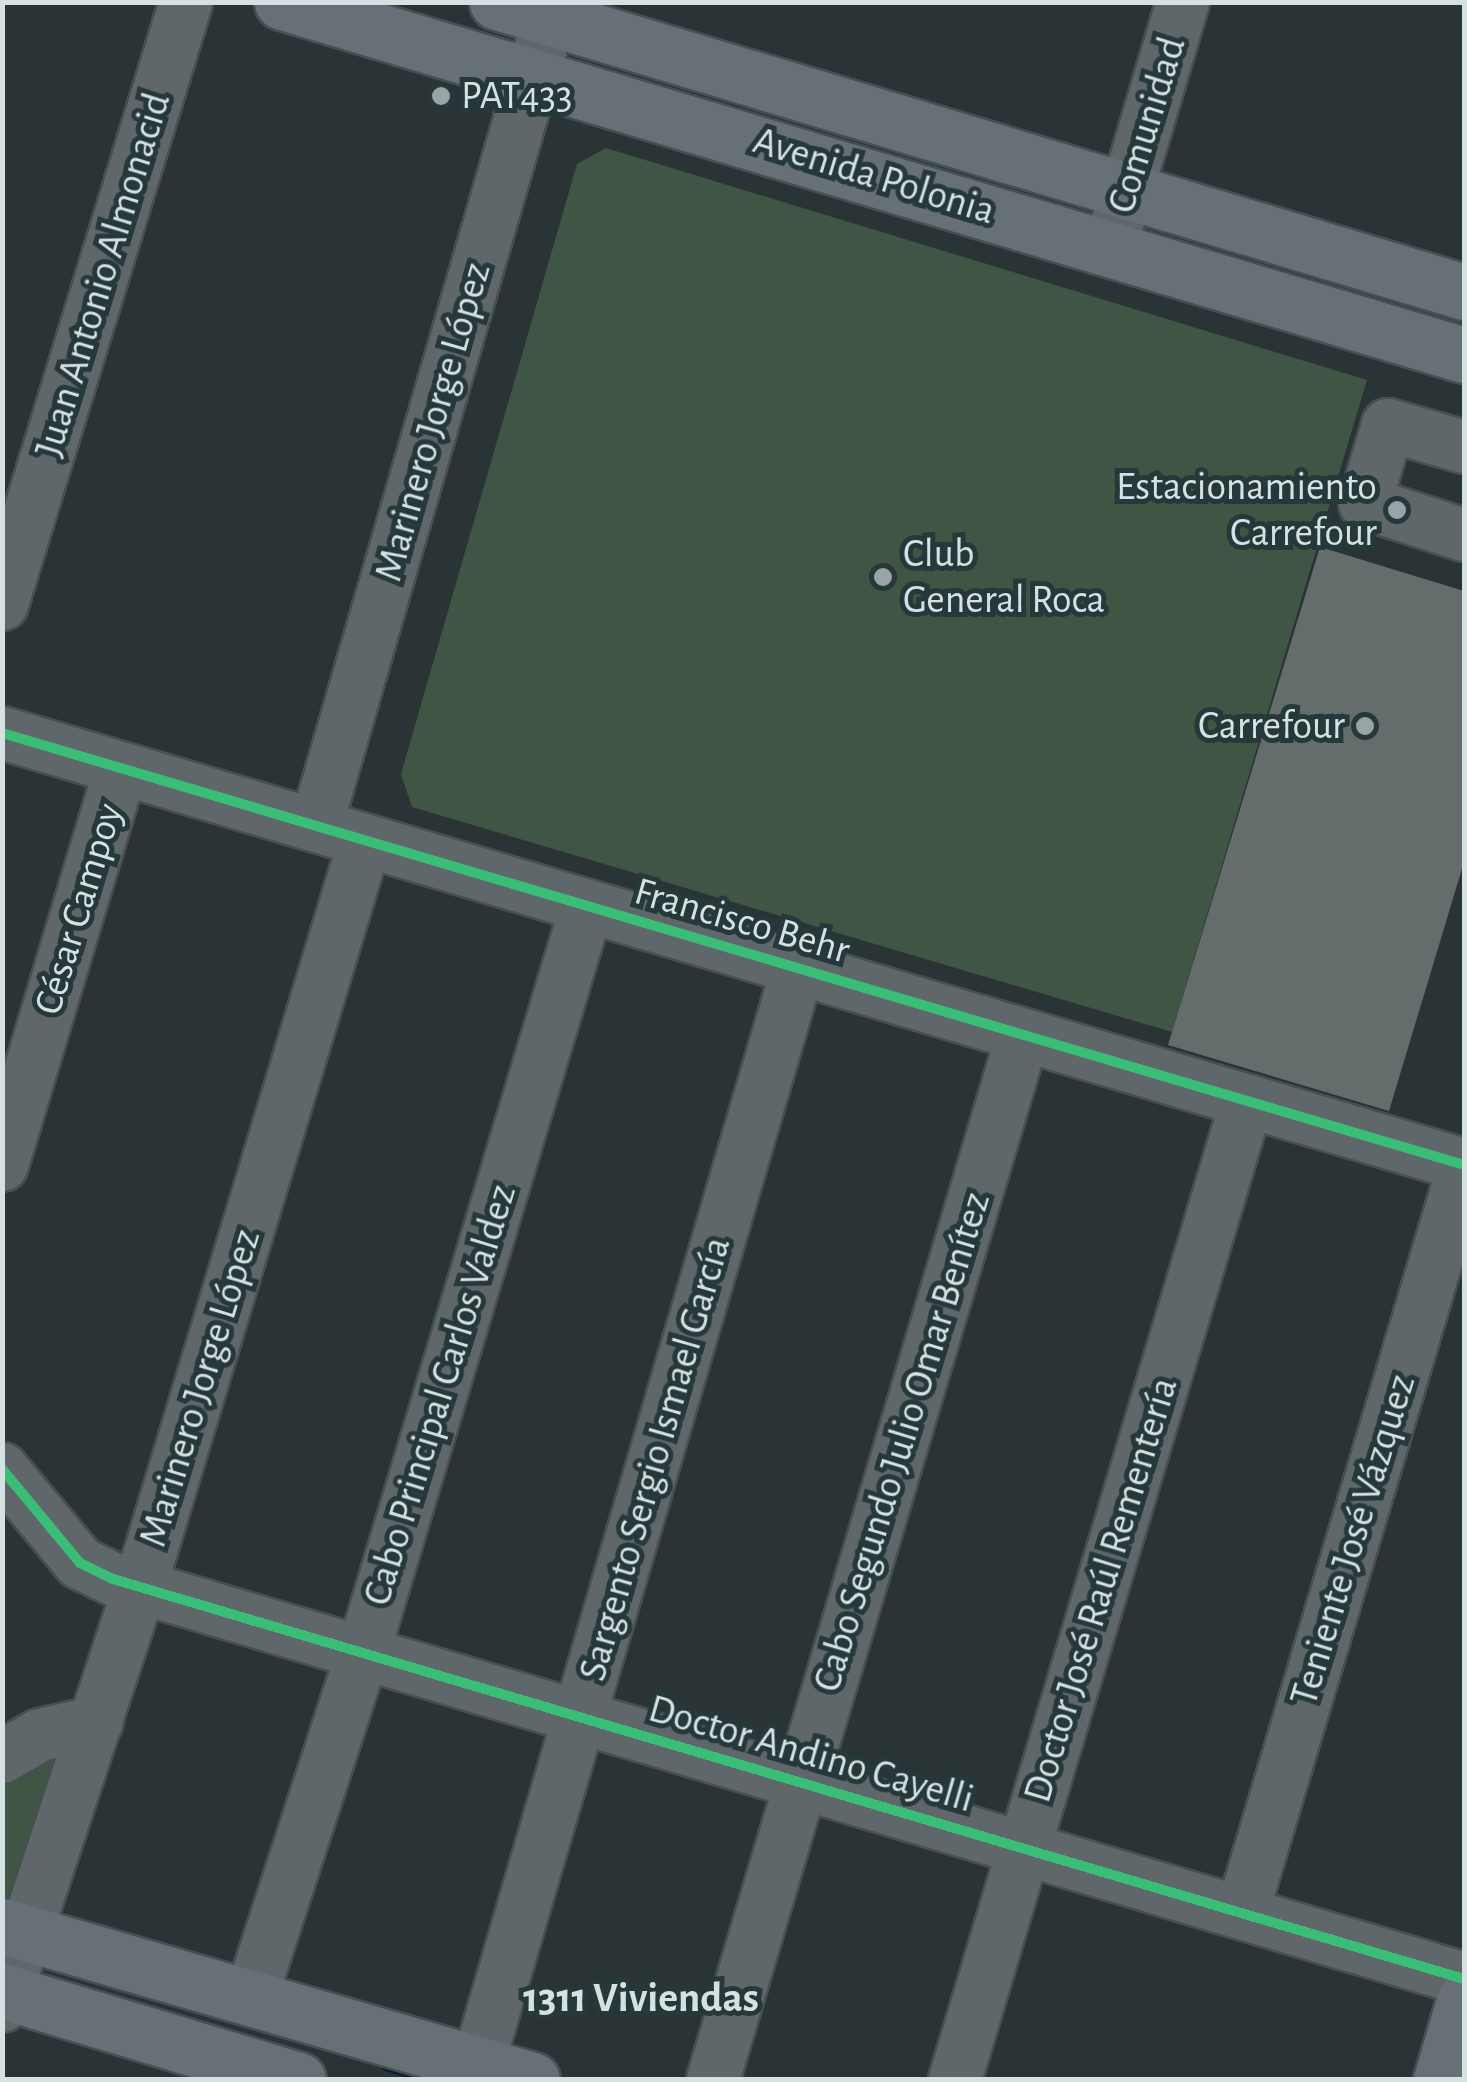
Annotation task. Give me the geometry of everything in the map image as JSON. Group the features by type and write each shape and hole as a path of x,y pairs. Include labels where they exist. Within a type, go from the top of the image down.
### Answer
{"main road":[{"name":"Avenida Polonia","path":"282,2 382,16 533,73 1464,354"},
{"name":"Avenida Polonia","path":"497,2 552,10 1464,292"},
{"path":"13,1930 532,2080"},
{"path":"4,1996 229,2070 298,2080"},
{"path":"1441,2080 1464,2001"}],"street":[{"name":"Juan Antonio Almonacid","path":"2,604 186,2"},
{"name":"Comunidad","path":"1110,248 1183,2"},
{"name":"Marinero Jorge López","path":"4,1996 13,1930 97,1722 140,1588 341,833 552,10"},
{"path":"1464,447 1388,424 1365,503 1464,534"},
{"name":"Francisco Behr","path":"2,733 1464,1166"},
{"name":"César Campoy","path":"2,1165 121,768"},
{"name":"Cabo Principal Carlos Valdez","path":"251,1997 363,1653 586,906"},
{"name":"Sargento Sergio Ismael García","path":"478,2064 798,968"},
{"name":"Cabo Segundo Julio Omar Benítez","path":"713,2080 1023,1035"},
{"name":"Doctor José Raúl Rementería","path":"955,2080 1246,1101"},
{"name":"Teniente José Vázquez","path":"1242,1913 1464,1166"},
{"name":"Doctor Andino Cayelli","path":"6,1479 80,1563 140,1588 1464,1979"},
{"path":"2,1757 40,1735 97,1722"}],"green space":[{"name":"Club General Roca","path":"606,148 1367,380 1172,1032 412,807 401,774 577,164"},
{"path":"97,1722 3,2006 3,1757"}],"building":[{"name":"Carrefour","path":"1320,547 1464,591 1464,862 1389,1111 1168,1045"}],"waterway":[{"path":"386,2066 431,2080"}],"cycle path":[{"path":"2,733 1464,1165"},
{"path":"2,1469 80,1563 113,1579 1464,1979"}],"place":[{"name":"PAT433","path":"441,96"},
{"name":"Estacionamiento Carrefour","path":"1397,510"},
{"name":"Club General Roca","path":"883,577"},
{"name":"Carrefour","path":"1365,726"}],"district":[{"name":"1311 Viviendas","path":"641,1998"}]}
